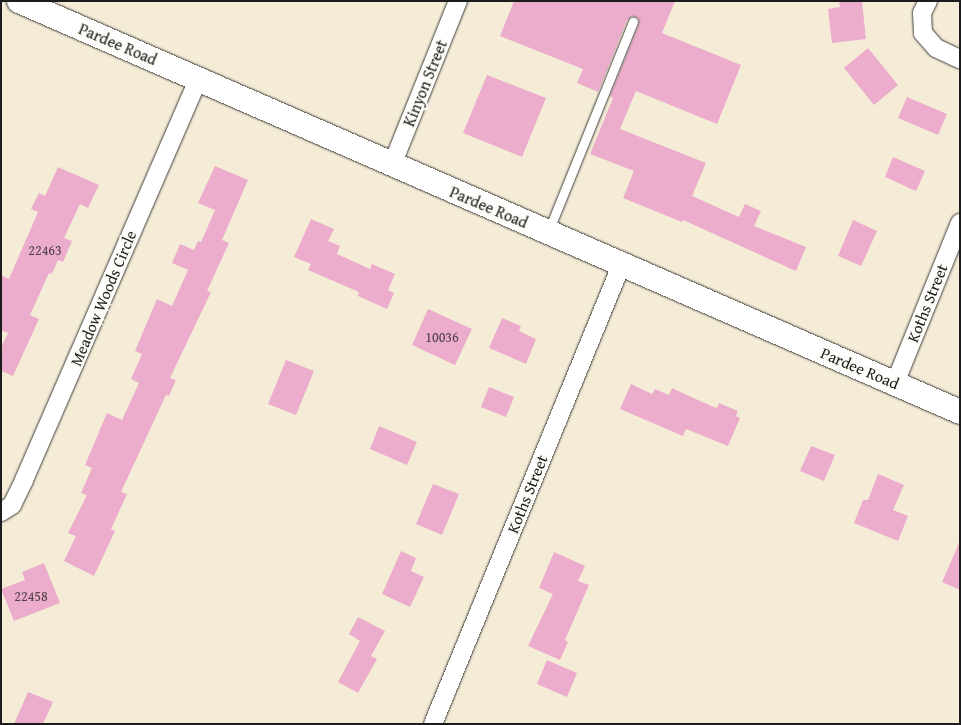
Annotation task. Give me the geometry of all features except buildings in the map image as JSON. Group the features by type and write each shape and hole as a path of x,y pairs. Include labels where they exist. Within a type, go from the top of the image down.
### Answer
{"main road":[{"name":"Pardee Road","path":"19,1 960,412"}],"street":[{"name":"Kinyon Street","path":"392,165 458,1"},
{"path":"928,1 922,13 923,33 936,48 960,58"},
{"name":"Meadow Woods Circle","path":"1,512 12,505 24,480 198,79"},
{"name":"Koths Street","path":"894,383 960,223"},
{"name":"Koths Street","path":"433,724 621,265"}],"lane":[{"path":"548,232 633,22"}]}
